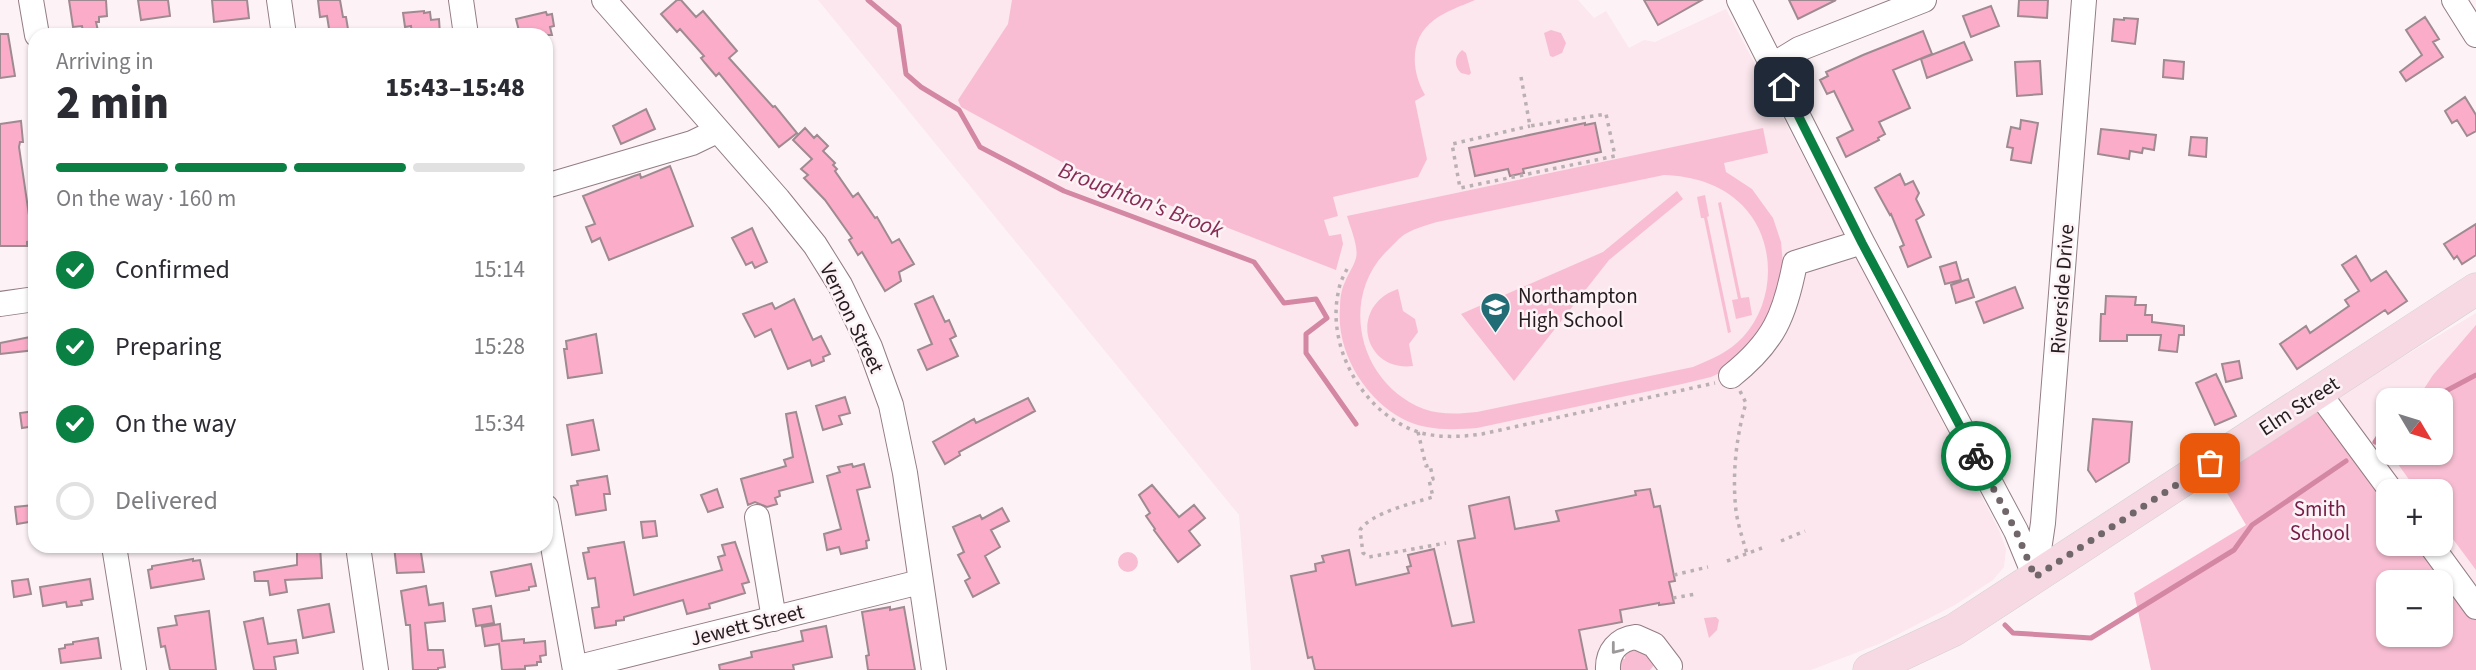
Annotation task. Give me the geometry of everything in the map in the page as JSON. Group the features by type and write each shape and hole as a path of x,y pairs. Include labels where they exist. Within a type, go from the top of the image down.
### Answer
{"main road":[{"name":"Elm Street","path":"1869,670 1954,629 2476,289"}],"street":[{"path":"31,0 36,28"},
{"path":"279,0 283,28"},
{"path":"461,0 465,28"},
{"name":"Vernon Street","path":"604,0 815,245 840,285 870,347 891,405 905,473 934,670"},
{"path":"1740,0 1862,243 2016,531 2035,577"},
{"path":"1773,65 1799,49 1924,0"},
{"name":"Riverside Drive","path":"2035,577 2043,523 2084,0"},
{"path":"2454,0 2476,35"},
{"path":"553,184 692,143 718,131"},
{"path":"1737,385 1751,360 1767,342 1787,304 1795,263 1862,243"},
{"path":"0,304 28,300"},
{"path":"2319,393 2382,479"},
{"path":"757,517 774,619"},
{"path":"553,547 575,669"},
{"path":"115,553 134,670"},
{"path":"359,553 376,670"},
{"path":"2439,556 2476,607"},
{"name":"Jewett Street","path":"575,669 920,582"},
{"path":"1608,670 1612,649 1621,641 1636,637 1654,645 1670,667"}],"path":[{"path":"1521,77 1530,127"},
{"path":"1606,114 1615,156 1460,190 1452,144 1530,127 1606,114"},
{"path":"1347,269 1339,289 1337,315 1340,345 1350,372 1368,398 1397,421 1418,432 1461,437 1482,434 1709,386 1737,385 1746,402 1735,466 1736,512 1747,554"},
{"path":"1418,432 1426,466 1430,465 1433,479 1429,480 1433,497 1402,506 1365,523 1360,530 1363,553 1369,557 1446,543"},
{"path":"1781,541 1805,531"},
{"path":"1727,561 1762,548"},
{"path":"1674,575 1709,567"},
{"path":"1673,598 1696,593"}],"shaded area":[{"name":"Northampton High School","path":"818,0 1578,0 1594,18 1606,11 1629,48 1644,40 1655,42 1726,9 1999,530 2006,549 2004,567 1993,580 1955,605 1879,644 1811,670 1251,670 1239,515"},
{"path":"2476,313 2476,586 2453,555 2453,479 2396,479 2387,466 2454,466 2454,388 2376,388 2376,451 2336,397"}],"green space":[{"path":"1012,0 1475,0 1434,20 1426,27 1416,45 1415,65 1425,95 1415,101 1427,159 1418,177 1333,197 1338,216 1324,220 1329,236 1341,234 1343,244 1336,270 1071,167 961,107 958,100 1008,24"},
{"path":"1551,30 1561,33 1566,43 1562,53 1553,57 1550,56 1544,33"},
{"path":"1462,50 1466,53 1471,73 1469,75 1461,73 1456,64 1457,56"},
{"path":"1763,128 1768,153 1724,163 1726,172 1752,189 1773,218 1781,242 1784,275 1779,304 1735,366 1711,377 1477,428 1430,428 1412,423 1389,410 1365,387 1348,357 1340,325 1340,302 1357,253 1347,216","holes":["1664,175 1706,182 1734,198 1753,219 1762,235 1768,271 1762,306 1754,322 1732,347 1693,367 1470,413 1443,413 1424,409 1401,397 1383,380 1370,359 1363,337 1360,313 1364,289 1374,267 1405,234 1437,222"]},
{"path":"1677,191 1683,199 1609,260 1514,381 1461,314 1603,252"},
{"path":"1705,195 1707,217 1731,332 1728,333 1704,218 1701,218 1697,197"},
{"path":"1721,202 1741,298 1749,297 1752,315 1736,319 1732,300 1738,299 1718,203"},
{"path":"1398,289 1403,311 1415,319 1418,332 1409,344 1413,366 1396,365 1382,359 1368,336 1372,309 1382,297"},
{"path":"2476,325 2476,570 2453,539 2453,479 2409,479 2399,466 2454,466 2454,388 2424,388"},
{"name":"Smith School","path":"2318,407 2376,485 2376,556 2429,556 2439,570 2376,570 2376,647 2453,647 2453,589 2476,620 2476,670 2151,670 2134,593 2246,525 2216,474"},
{"path":"1128,552 1135,555 1138,562 1135,569 1128,572 1121,569 1118,562 1121,555"},
{"path":"1716,617 1719,620 1717,630 1709,638 1704,618"},
{"path":"1644,649 1654,665 1650,670 1616,670 1618,657 1625,659 1622,652"}],"building":[{"path":"69,0 106,0 107,16 99,17 99,22 96,22 97,28 73,27"},
{"path":"138,0 168,0 170,16 141,20"},
{"path":"212,0 247,0 249,18 214,22"},
{"path":"318,0 340,0 348,28 329,28 327,16 320,17"},
{"path":"677,0 681,0 696,17 703,11 737,51 729,58 797,133 779,147 719,73 716,76 705,63 701,58 704,56 680,29 677,32 661,14"},
{"path":"1644,0 1702,0 1658,25"},
{"path":"1789,0 1836,0 1798,19"},
{"path":"2019,0 2048,0 2047,18 2018,16"},
{"path":"1991,6 1999,26 1971,37 1963,16"},
{"path":"430,12 431,20 439,19 440,28 405,27 403,13"},
{"path":"546,12 547,15 552,14 554,26 518,28 516,19"},
{"path":"2425,17 2439,39 2433,42 2443,57 2406,81 2400,72 2422,55 2406,30"},
{"path":"2114,19 2138,19 2135,44 2112,41"},
{"path":"1923,31 1932,54 1893,70 1910,108 1879,122 1885,134 1878,138 1879,140 1846,157 1837,138 1853,130 1834,91 1827,94 1820,80 1828,76 1826,72"},
{"path":"0,34 8,34 15,76 0,78"},
{"path":"1964,42 1972,60 1927,78 1921,59"},
{"path":"2164,60 2184,62 2183,79 2163,77"},
{"path":"2040,61 2042,94 2017,96 2015,62"},
{"path":"2465,97 2476,115 2476,131 2467,136 2457,120 2452,123 2445,111"},
{"path":"646,109 655,129 621,144 613,126"},
{"path":"2021,120 2038,123 2031,163 2011,160 2013,148 2007,147 2011,127 2020,129"},
{"path":"21,121 23,142 20,142 19,147 28,208 27,246 0,246 0,124"},
{"path":"1595,123 1601,152 1523,169 1524,173 1510,176 1508,169 1475,176 1469,148"},
{"path":"805,128 814,138 817,135 828,146 823,151 835,163 835,171 853,197 858,193 875,218 877,217 892,243 899,239 914,264 899,272 901,281 885,291 862,252 858,255 849,240 852,238 825,200 804,178 808,175 801,169 812,159 793,140"},
{"path":"2101,129 2156,135 2154,150 2143,148 2142,153 2130,151 2129,159 2098,154"},
{"path":"2191,137 2207,138 2206,157 2189,155"},
{"path":"670,166 693,226 609,260 600,238 592,242 586,227 595,224 583,196 634,176 640,174 641,178"},
{"path":"1900,174 1905,185 1913,181 1919,193 1916,199 1924,215 1916,220 1931,257 1908,267 1900,247 1904,245 1891,214 1875,188"},
{"path":"2476,224 2476,255 2462,264 2457,256 2454,259 2444,244"},
{"path":"752,228 767,262 755,268 752,262 746,265 732,238"},
{"path":"2356,256 2371,281 2386,271 2407,301 2388,314 2385,310 2297,369 2280,344 2306,326 2310,333 2349,306 2345,300 2359,291 2342,265"},
{"path":"1956,262 1961,280 1945,284 1940,267"},
{"path":"1968,279 1974,297 1956,303 1951,285"},
{"path":"2015,287 2023,308 1984,323 1976,302"},
{"path":"933,296 945,322 949,320 956,336 950,339 958,356 927,370 918,350 932,344 915,304"},
{"path":"2106,296 2136,297 2135,305 2146,305 2145,315 2152,315 2152,322 2184,326 2184,335 2179,335 2177,352 2159,350 2161,335 2127,335 2127,341 2100,341 2101,314 2105,314"},
{"path":"794,299 813,340 821,336 830,354 823,357 824,361 812,366 810,360 788,369 771,329 755,337 743,314 772,303 775,309"},
{"path":"596,334 602,373 568,378 564,349 567,349 566,341"},
{"path":"28,337 28,351 0,354 0,343"},
{"path":"2239,361 2242,378 2226,382 2222,364"},
{"path":"2216,374 2236,416 2215,425 2196,383"},
{"path":"845,397 850,413 839,416 842,424 823,430 816,406"},
{"path":"1028,398 1035,411 959,452 960,455 945,464 933,442 974,419 976,423"},
{"path":"28,412 28,427 22,428 20,413"},
{"path":"796,412 813,482 779,491 780,496 775,498 777,504 767,507 755,502 748,505 741,479 786,466 784,460 793,457 786,414"},
{"path":"2093,419 2132,422 2129,462 2096,482 2088,470"},
{"path":"593,420 599,450 572,455 567,425"},
{"path":"852,464 853,467 864,464 870,487 857,490 869,540 866,541 867,548 841,554 839,547 827,550 824,534 841,529 827,476 840,472 838,467"},
{"path":"607,476 610,494 604,494 606,510 576,515 571,486 578,485 577,481"},
{"path":"1152,485 1179,517 1194,505 1205,518 1189,531 1200,545 1178,562 1146,516 1150,513 1139,495"},
{"path":"717,489 723,507 708,512 701,495"},
{"path":"1650,489 1654,507 1660,506 1675,581 1669,582 1674,603 1620,610 1622,622 1579,630 1587,670 1315,670 1312,657 1308,658 1291,576 1316,571 1315,564 1324,562 1322,556 1349,550 1356,585 1409,573 1407,567 1411,566 1408,555 1434,549 1452,626 1474,622 1458,541 1475,538 1469,506 1509,497 1515,529 1559,521 1556,511 1636,495 1635,491"},
{"path":"28,506 28,522 17,524 15,507"},
{"path":"1002,508 1009,521 991,530 1000,547 985,556 999,583 973,597 965,581 970,578 958,555 964,552 953,527 980,515 982,519"},
{"path":"655,521 657,536 643,538 641,522"},
{"path":"624,542 634,595 722,570 718,557 725,555 722,545 735,542 749,582 742,584 745,593 709,604 710,608 687,614 683,600 624,617 624,620 616,621 616,625 595,628 592,608 599,607 595,578 588,579 583,553 589,552 588,548"},
{"path":"297,553 320,553 322,578 285,580 287,592 270,595 268,581 255,581 254,572 297,565"},
{"path":"395,553 421,553 424,572 397,573"},
{"path":"200,560 204,579 151,588 148,570 152,569 152,566"},
{"path":"531,564 536,586 529,587 529,590 496,596 491,572"},
{"path":"28,579 31,594 14,597 12,581"},
{"path":"90,579 93,599 81,601 82,605 67,607 66,602 43,606 40,587"},
{"path":"426,586 429,605 443,603 445,621 425,623 428,650 443,650 445,667 438,670 413,670 410,625 406,625 401,591"},
{"path":"329,604 334,632 303,638 298,610"},
{"path":"491,606 494,623 476,626 473,609"},
{"path":"890,607 890,610 904,607 915,670 868,670 866,656 869,655 862,612"},
{"path":"209,611 216,670 170,670 165,646 161,647 158,628 177,625 175,616"},
{"path":"263,618 268,644 296,640 298,653 274,657 276,670 254,670 244,622"},
{"path":"500,624 502,641 545,641 546,655 540,656 541,662 525,666 525,669 502,670 499,644 485,646 482,627"},
{"path":"826,626 832,657 793,665 794,670 720,670 719,665 752,657 751,652 803,641 801,631"},
{"path":"98,638 101,658 61,663 59,649 73,642"}],"waterway":[{"name":"Broughton's Brook","path":"868,0 899,26 906,74 921,87 959,110 980,147 1064,191 1254,262 1284,303 1316,299 1327,318 1306,334 1306,353 1356,424"},
{"name":"Broughton's Brook","path":"2452,388 2476,375"},
{"name":"Broughton's Brook","path":"2005,625 2013,633 2091,638 2234,550 2252,525 2346,461"}],"way so far":[{"path":"1976,456 2016,531 2035,577 2210,463"}],"place":[{"name":"Northampton High School","path":"1495,335"}],"route":[{"path":"1784,87 1862,243 1976,456"}]}
